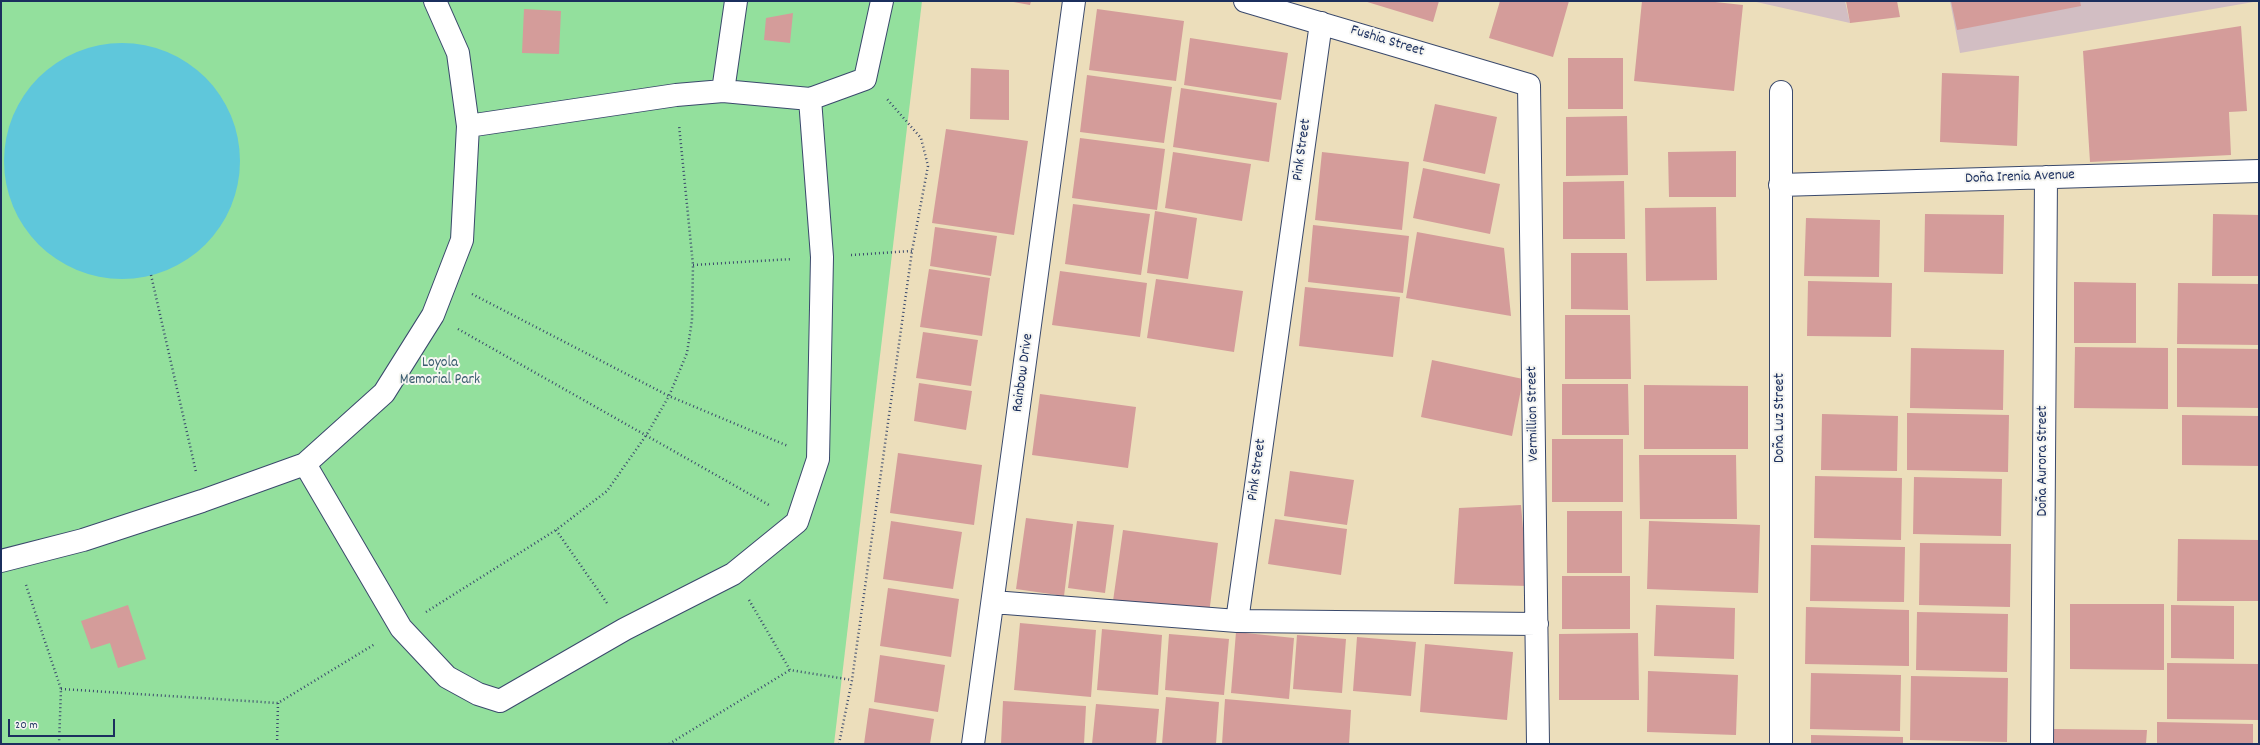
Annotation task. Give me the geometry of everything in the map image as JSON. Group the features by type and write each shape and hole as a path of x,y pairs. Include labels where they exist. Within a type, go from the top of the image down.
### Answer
{"street":[{"path":"9,560 202,501 304,464 384,393 433,315 462,240 468,126 458,53 435,1"},
{"path":"723,91 736,1"},
{"path":"468,126 676,95 723,91 810,99 865,79 882,1"},
{"name":"Rainbow Drive","path":"973,744 1074,1"},
{"name":"Fushia Street","path":"1245,1 1529,85"},
{"name":"Pink Street","path":"1237,621 1321,23"},
{"name":"Vermillion Street","path":"1529,85 1538,744"},
{"name":"Doña Luz Street","path":"1781,92 1781,744"},
{"path":"304,464 401,628 447,677 478,694 500,701 625,629 733,574 797,522 818,459 822,257 810,99"},
{"name":"Doña Irenia Avenue","path":"1780,185 2259,171"},
{"name":"Doña Aurora Street","path":"2042,744 2046,177"},
{"path":"993,602 1237,621 1537,624"}],"path":[{"path":"839,744 852,680 912,251 928,166 921,138 896,106 865,79"},
{"path":"61,689 278,703 401,628 556,530 607,491 647,434 669,396 687,353 692,320 693,265 676,95"},
{"path":"151,275 202,501"},
{"path":"446,280 669,396 818,459"},
{"path":"433,315 647,434 797,522"},
{"path":"556,530 625,629"},
{"path":"9,560 61,689 59,744"},
{"path":"733,574 790,670"},
{"path":"669,744 790,670 852,680"},
{"path":"277,744 278,703"}],"shaded area":[{"path":"1752,1 1845,1 1850,23"},
{"path":"1950,1 2259,1 1960,53"}],"green space":[{"name":"Loyola Memorial Park","path":"1,1 922,1 834,744 1,744"}],"water":[{"path":"122,43 156,48 167,52 197,70 213,86 226,106 235,127 240,161 235,195 231,206 213,236 197,252 177,265 156,274 122,279 88,274 77,270 47,252 31,236 18,216 9,195 4,161 9,127 13,116 31,86 47,70 67,57 88,48"}],"building":[{"path":"1008,1 1031,1 1030,5"},
{"path":"1364,1 1439,1 1433,22"},
{"path":"1500,1 1569,1 1553,57 1489,38"},
{"path":"1642,1 1706,1 1743,5 1734,91 1634,81"},
{"path":"1846,1 1897,1 1900,17 1850,23"},
{"path":"1951,1 2080,1 2081,6 1957,30"},
{"path":"524,9 561,11 559,54 522,53"},
{"path":"1097,9 1184,21 1176,81 1089,70"},
{"path":"793,13 790,43 764,40 766,18"},
{"path":"2241,26 2247,111 2229,112 2231,155 2090,162 2083,51"},
{"path":"1190,38 1288,53 1281,100 1184,85"},
{"path":"1568,58 1623,58 1623,109 1568,109"},
{"path":"971,68 1009,70 1009,120 970,119"},
{"path":"1942,73 2019,76 2017,146 1940,142"},
{"path":"1087,75 1172,87 1164,143 1080,132"},
{"path":"1181,88 1277,103 1269,162 1173,147"},
{"path":"1435,104 1497,117 1485,174 1423,161"},
{"path":"1627,116 1628,175 1566,176 1566,117"},
{"path":"946,129 1028,141 1014,235 932,223"},
{"path":"1080,138 1165,149 1157,210 1072,198"},
{"path":"1736,151 1736,197 1669,197 1668,152"},
{"path":"1173,152 1251,164 1242,221 1165,208"},
{"path":"1322,152 1409,162 1402,230 1315,220"},
{"path":"1423,168 1500,184 1490,234 1413,218"},
{"path":"1624,181 1625,239 1563,239 1563,182"},
{"path":"1073,204 1150,214 1141,275 1065,264"},
{"path":"1716,207 1717,280 1646,281 1645,208"},
{"path":"1155,211 1197,218 1188,279 1147,273"},
{"path":"1925,214 2004,215 2003,274 1924,272"},
{"path":"2213,214 2259,215 2259,276 2212,276"},
{"path":"1806,218 1880,220 1879,277 1804,276"},
{"path":"1313,225 1409,236 1403,293 1308,282"},
{"path":"935,227 997,236 991,276 930,266"},
{"path":"1417,232 1504,248 1511,316 1406,298"},
{"path":"1571,253 1627,253 1628,310 1571,309"},
{"path":"929,269 990,278 982,336 920,327"},
{"path":"1060,271 1147,283 1140,337 1052,325"},
{"path":"1156,279 1243,291 1234,352 1147,338"},
{"path":"1808,281 1892,283 1891,337 1807,336"},
{"path":"2074,282 2136,283 2136,343 2074,343"},
{"path":"2178,283 2259,284 2259,345 2177,344"},
{"path":"1305,287 1400,297 1393,357 1299,346"},
{"path":"1565,315 1630,315 1631,379 1565,379"},
{"path":"923,332 978,340 971,386 916,378"},
{"path":"2075,347 2168,348 2168,409 2074,408"},
{"path":"1911,348 2004,350 2003,410 1910,408"},
{"path":"2177,348 2259,349 2259,408 2177,407"},
{"path":"1432,360 1523,379 1512,436 1421,417"},
{"path":"919,383 972,391 966,430 914,421"},
{"path":"1562,384 1628,384 1629,435 1562,435"},
{"path":"1644,385 1748,386 1748,449 1644,449"},
{"path":"1040,394 1136,407 1128,468 1032,455"},
{"path":"1907,413 2009,415 2008,472 1907,470"},
{"path":"1822,414 1898,416 1897,471 1821,470"},
{"path":"2182,415 2259,416 2259,466 2182,465"},
{"path":"1552,439 1623,439 1623,502 1552,502"},
{"path":"898,453 982,465 974,525 890,513"},
{"path":"1639,455 1736,455 1737,519 1640,519"},
{"path":"1290,471 1354,480 1347,525 1284,516"},
{"path":"1815,476 1902,478 1901,540 1814,538"},
{"path":"1914,477 2002,479 2001,536 1913,534"},
{"path":"1521,505 1528,586 1454,584 1459,508"},
{"path":"1567,511 1622,511 1622,573 1567,573"},
{"path":"1026,518 1073,524 1064,596 1016,589"},
{"path":"1275,519 1347,529 1341,575 1268,564"},
{"path":"891,521 962,532 953,589 883,579"},
{"path":"1077,521 1114,525 1105,593 1068,588"},
{"path":"1649,521 1760,525 1758,593 1647,589"},
{"path":"1123,530 1218,543 1209,614 1113,601"},
{"path":"2178,539 2259,540 2259,601 2177,601"},
{"path":"1920,543 2011,544 2010,607 1919,605"},
{"path":"1811,545 1905,547 1904,602 1810,601"},
{"path":"1562,576 1630,576 1630,629 1562,629"},
{"path":"888,588 959,599 951,657 880,646"},
{"path":"2070,604 2164,604 2164,670 2070,669"},
{"path":"128,605 146,659 118,668 110,643 91,649 81,621"},
{"path":"1656,605 1735,608 1734,659 1654,656"},
{"path":"2171,605 2234,606 2234,659 2171,658"},
{"path":"1806,607 1909,610 1909,666 1805,664"},
{"path":"1917,612 2008,614 2007,672 1916,670"},
{"path":"1020,623 1096,630 1091,697 1014,690"},
{"path":"1102,629 1162,635 1158,695 1097,690"},
{"path":"1236,632 1294,638 1289,699 1231,693"},
{"path":"1638,633 1639,700 1559,700 1559,634"},
{"path":"1169,634 1229,639 1224,695 1165,690"},
{"path":"1297,635 1346,639 1342,693 1293,689"},
{"path":"1357,637 1416,642 1411,696 1353,691"},
{"path":"1425,644 1513,652 1507,720 1420,712"},
{"path":"880,655 945,665 938,712 874,702"},
{"path":"2167,663 2258,664 2258,720 2167,719"},
{"path":"1648,671 1738,675 1736,735 1647,732"},
{"path":"1811,673 1901,675 1900,731 1810,729"},
{"path":"1911,676 2008,678 2007,742 1910,740"},
{"path":"1166,697 1219,702 1216,744 1162,744"},
{"path":"1225,699 1351,710 1349,744 1222,744"},
{"path":"1003,701 1086,706 1084,744 1001,744"},
{"path":"1096,704 1159,709 1156,744 1092,744"},
{"path":"869,708 934,719 930,744 864,744"},
{"path":"2157,722 2253,724 2253,744 2157,744"},
{"path":"2054,729 2147,730 2146,744 2054,744"},
{"path":"1811,735 1903,737 1903,744 1811,744"}]}
